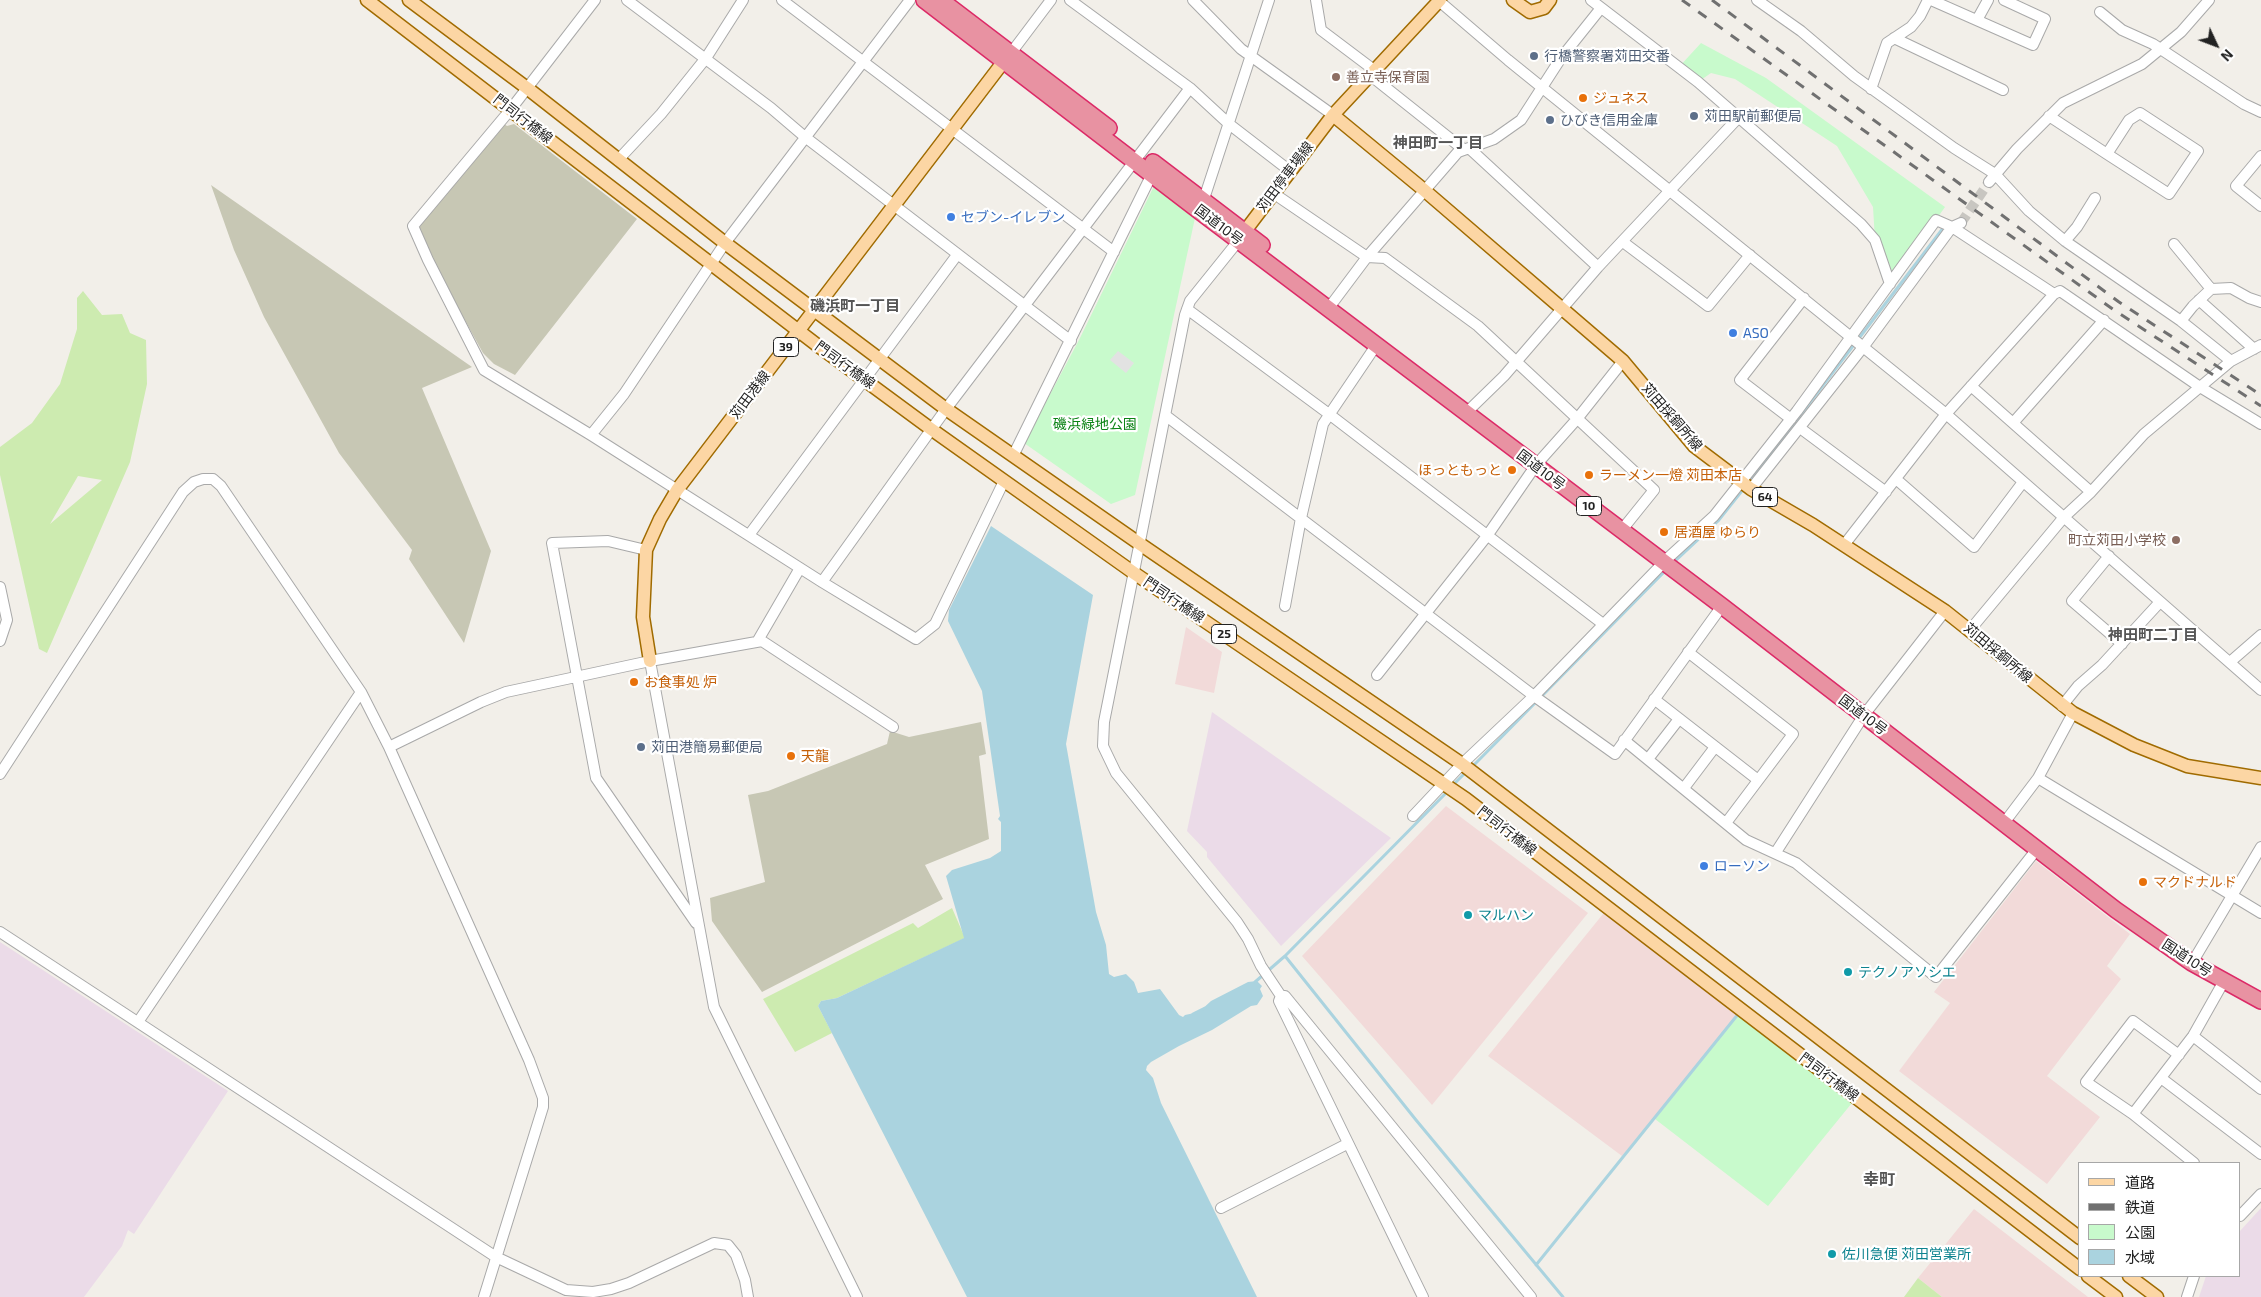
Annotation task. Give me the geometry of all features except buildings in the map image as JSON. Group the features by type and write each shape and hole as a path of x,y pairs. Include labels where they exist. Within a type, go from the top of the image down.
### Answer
{"highway":[{"name":"国道10号","path":"924,0 1008,57"},
{"name":"国道10号","path":"941,0 1008,57 1201,206 1867,712 2006,820 2127,907 2224,981 2261,1001"},
{"name":"国道10号","path":"1138,157 1152,174 1201,206"},
{"name":"国道10号","path":"1330,304 1376,344 1469,409"},
{"name":"国道10号","path":"1666,560 1722,606 1867,712"},
{"name":"国道10号","path":"2006,820 2037,848 2116,910 2194,959 2261,991"}],"main road":[{"name":"門司行橋線","path":"367,0 798,331 931,429 1134,573 1444,783 2078,1267"},
{"name":"門司行橋線","path":"409,0 527,88 725,243 946,409 1462,764 2078,1236"},
{"path":"1333,115 1439,0"},
{"path":"1514,0 1526,10 1533,12 1544,8 1550,0"},
{"name":"苅田港線","path":"650,661 643,617 646,550 660,519 677,490 1008,57"},
{"name":"苅田停車場線","path":"1242,236 1333,115"},
{"name":"苅田採銅所線","path":"1333,115 1424,190 1623,361 1694,446 1751,489 1945,611 2068,709 2134,745 2187,766 2261,778"},
{"path":"2089,1277 2116,1297"},
{"path":"2130,1277 2157,1297"}],"street":[{"path":"595,0 511,109 413,226 432,268 484,370 916,639 935,624 1004,481"},
{"path":"627,0 706,58 957,255 1071,341"},
{"path":"618,160 661,114 706,58 743,0"},
{"path":"782,0 952,131 1114,252"},
{"path":"591,435 624,394 725,243 910,0"},
{"path":"1008,57 1050,0"},
{"path":"1070,0 1190,88 1229,124 1290,170"},
{"path":"1193,0 1241,49 1333,115"},
{"path":"1201,206 1269,0"},
{"path":"1316,0 1321,30 1466,149 1598,268"},
{"path":"1439,0 1542,88 1946,414 2261,690"},
{"path":"1591,0 1740,117 1861,224 1875,240 1890,284"},
{"path":"1757,0 1801,31 1871,89 1954,148 2065,241 2181,321 2231,362"},
{"path":"1871,89 1887,43 1912,27 1928,0"},
{"path":"1932,0 2033,45 2045,19 2004,0"},
{"path":"1978,20 1988,0"},
{"path":"1992,178 2063,102 2142,64 2181,32 2209,0"},
{"path":"1330,304 1367,256 1458,152 1494,139 1514,127 1527,113 1568,48 1601,8"},
{"path":"2100,12 2122,30 2161,50 2244,104 2261,112"},
{"path":"1894,38 2003,90"},
{"path":"822,582 931,429 1190,88"},
{"path":"2049,116 2106,154 2168,194 2198,151 2140,113 2129,120 2106,154"},
{"path":"1469,409 1517,361 1598,268 1672,192 1740,117"},
{"path":"2261,156 2236,186 2261,206"},
{"path":"1013,456 1152,174"},
{"path":"1273,193 1367,256 1385,258 1478,326 1654,490 1624,528"},
{"path":"2065,241 2077,227 2095,198"},
{"path":"1413,816 1462,764 1534,696 1666,560 1714,516 1791,419 1936,220 1956,225 2054,294"},
{"path":"1751,489 1864,346 1956,225"},
{"path":"1242,236 1190,301 1187,309 1104,722 1103,746 1116,773 1237,922 1248,938 1261,966 1281,996 1286,996 1531,1297"},
{"path":"1623,242 1708,306 1750,255"},
{"path":"2174,244 2211,289"},
{"path":"749,535 863,379 957,255"},
{"path":"2181,321 2211,289 2230,288 2261,302"},
{"path":"1844,546 1946,414 2054,294 2060,291 2200,387 2261,424"},
{"path":"1791,419 1740,380 1804,298"},
{"path":"1970,630 2064,516 2091,492 2144,434 2231,362 2258,347 2199,300"},
{"path":"1187,309 1329,414 1603,624"},
{"path":"2013,423 2104,320"},
{"path":"1285,606 1323,424 1376,344"},
{"path":"1376,676 1487,536 1539,462 1577,419 1623,361"},
{"path":"1972,386 2091,492"},
{"path":"1165,415 1534,696 1614,754 1722,606"},
{"path":"1800,428 1886,492"},
{"path":"0,774 183,492 194,482 203,479 213,479 220,486 361,692 389,748 529,1060 543,1098 543,1107 484,1297"},
{"path":"1896,479 1974,547 2023,482"},
{"path":"646,550 608,541 552,543 596,778 699,928"},
{"path":"2109,556 2072,601 2122,644"},
{"path":"758,642 800,568"},
{"path":"0,587 7,620 0,641"},
{"path":"2006,820 2038,778 2078,686 2122,644 2160,602"},
{"path":"1776,852 1867,712 1945,611"},
{"path":"2230,662 2261,635"},
{"path":"389,748 481,702 506,692 577,675 762,641 893,727"},
{"path":"1688,652 1793,734 1726,823"},
{"path":"650,661 714,1006 857,1297"},
{"path":"138,1022 361,692"},
{"path":"1654,700 1758,780"},
{"path":"1648,759 1679,719"},
{"path":"1624,740 1746,840 1776,852 1796,863 1936,977 2037,848"},
{"path":"1684,788 1715,747"},
{"path":"2038,778 2261,913"},
{"path":"2194,959 2231,894 2259,854"},
{"path":"0,932 496,1258 566,1290 593,1292 611,1289 629,1282 714,1243 728,1245 736,1255 745,1280 748,1297"},
{"path":"2133,1114 2193,1036 2224,981"},
{"path":"1281,996 1278,1001 1423,1297"},
{"path":"2179,1055 2133,1021 2086,1082 2133,1114 2193,1162"},
{"path":"2193,1036 2261,1089"},
{"path":"2162,1078 2261,1154"},
{"path":"1221,1208 1347,1144"},
{"path":"2241,1215 2261,1194"},
{"path":"2241,1201 2249,1207"},
{"path":"2187,1297 2194,1277"}],"shaded area":[{"path":"499,120 507,126 514,124 637,219 515,375 494,364 483,353 419,237 419,224"},
{"path":"211,185 472,367 422,388 491,551 464,643 409,559 412,550 339,453 264,317 234,250"},
{"path":"1118,351 1134,363 1126,373 1110,360"},
{"path":"1186,627 1222,652 1214,693 1175,684"},
{"path":"1212,712 1391,838 1281,946 1207,857 1207,852 1187,831"},
{"path":"981,722 986,754 979,756 989,839 925,865 943,899 762,992 712,921 710,898 765,882 748,795 768,791 887,744 890,731 909,737"},
{"path":"1446,806 1588,913 1432,1105 1302,956"},
{"path":"2036,861 2130,934 2107,966 2121,979 2047,1076 2100,1117 2047,1184 1899,1071 1950,1003 1934,992"},
{"path":"1607,909 1741,1011 1655,1119 1622,1156 1488,1056"},
{"path":"0,942 228,1091 134,1234 128,1230 122,1246 84,1297 0,1297"},
{"path":"2261,1208 2261,1297 2199,1297 2206,1277 2241,1277 2241,1230"},
{"path":"1974,1209 2088,1297 1942,1297 1918,1278"}],"green space":[{"path":"1701,43 1766,78 1945,207 1890,284 1875,240 1873,207 1837,146 1735,79 1711,73 1698,82 1678,68"},
{"name":"磯浜緑地公園","path":"1154,186 1195,218 1135,495 1111,504 1024,443 1079,340"},
{"path":"83,291 102,315 122,314 130,333 146,340 147,384 130,462 47,653 39,649 0,475 0,447 32,423 60,384 77,329 77,298","holes":["78,476 102,480 50,524"]},
{"path":"952,908 965,938 837,998 821,1001 818,1006 832,1033 795,1052 763,999 913,923 918,928"},
{"path":"1741,1011 1856,1098 1768,1206 1655,1119"},
{"path":"1918,1278 1942,1297 1904,1297"}],"water":[{"path":"991,526 1093,595 1066,744 1096,912 1106,945 1109,974 1114,977 1126,974 1134,982 1138,993 1160,989 1179,1015 1183,1017 1199,1012 1211,1001 1248,982 1257,981 1262,986 1260,989 1263,996 1257,1005 1251,1006 1212,1030 1151,1062 1146,1070 1153,1078 1161,1103 1257,1297 967,1297 818,1006 821,1001 837,998 964,938 946,876 952,870 990,858 1001,851 1001,822 998,819 1000,816 982,691 948,621 949,610"}],"waterway":[{"path":"1749,482 1944,227"},
{"path":"1672,564 1718,521 1745,487"},
{"path":"1472,767 1666,570"},
{"path":"1452,786 1467,771"},
{"path":"1448,791 1285,956 1416,1120 1563,1297"},
{"path":"1255,982 1285,956"},
{"path":"1193,1014 1205,1008"},
{"path":"1536,1265 1739,1013"}],"tunnel":[{"path":"1961,223 1989,182"}],"railway":[{"path":"1682,0 2114,310 2261,406"},
{"path":"1712,0 2119,302 2261,395"}],"place":[{"name":"行橋警察署苅田交番","path":"1534,56"},
{"name":"善立寺保育園","path":"1336,77"},
{"name":"ジュネス","path":"1583,98"},
{"name":"苅田駅前郵便局","path":"1694,116"},
{"name":"ひびき信用金庫","path":"1550,120"},
{"name":"セブン-イレブン","path":"951,217"},
{"name":"ASO","path":"1733,333"},
{"name":"ほっともっと","path":"1512,470"},
{"name":"ラーメン一燈 苅田本店","path":"1589,475"},
{"name":"居酒屋 ゆらり","path":"1664,532"},
{"name":"町立苅田小学校","path":"2176,540"},
{"name":"お食事処 炉","path":"634,682"},
{"name":"苅田港簡易郵便局","path":"641,747"},
{"name":"天龍","path":"791,756"},
{"name":"ローソン","path":"1704,866"},
{"name":"マクドナルド","path":"2143,882"},
{"name":"マルハン","path":"1468,915"},
{"name":"テクノアソシエ","path":"1848,972"},
{"name":"佐川急便 苅田営業所","path":"1832,1254"}],"district":[{"name":"神田町一丁目","path":"1438,143"},
{"name":"磯浜町一丁目","path":"855,306"},
{"name":"神田町二丁目","path":"2153,635"},
{"name":"幸町","path":"1879,1180"}]}
